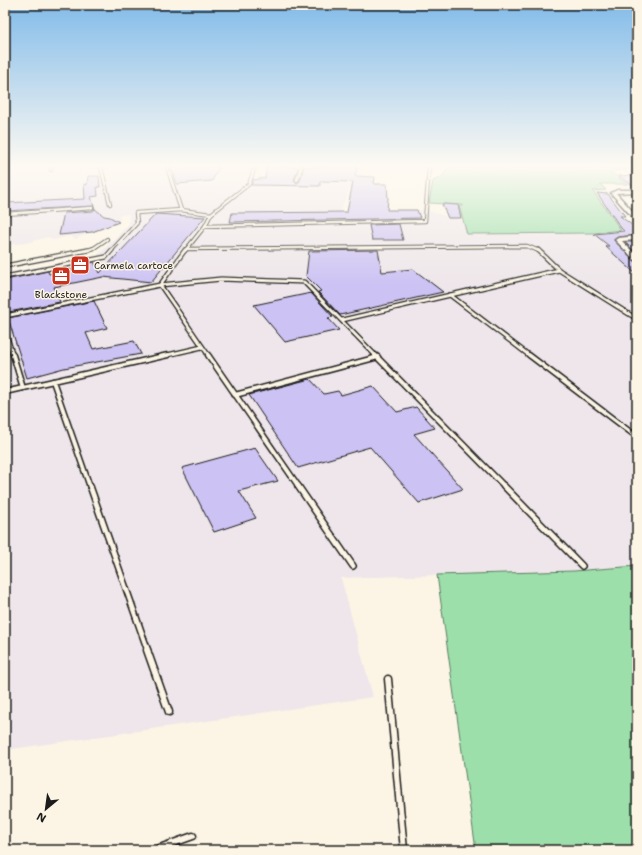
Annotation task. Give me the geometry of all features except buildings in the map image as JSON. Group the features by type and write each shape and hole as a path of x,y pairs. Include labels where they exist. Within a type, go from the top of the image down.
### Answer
{"street":[{"path":"625,207 637,220"},
{"path":"637,238 618,240 637,259"}],"lane":[{"path":"160,285 205,226 211,214 220,207"},
{"path":"205,226 421,222 425,221 426,207"},
{"path":"5,214 92,208"},
{"path":"5,277 106,258 137,224 136,213 181,210 211,214"},
{"path":"5,266 82,252 94,248 107,239"},
{"path":"186,249 527,246 538,249 559,270 637,319"},
{"path":"342,320 559,270"},
{"path":"5,316 160,285 221,279 304,282 582,566"},
{"path":"160,285 354,566"},
{"path":"450,295 637,437"},
{"path":"5,330 22,388"},
{"path":"5,392 202,347"},
{"path":"235,395 378,356"},
{"path":"53,381 170,712"},
{"path":"388,679 404,850"},
{"path":"154,850 193,836"}],"shaded area":[{"path":"5,207 342,207 340,211 426,210 464,222 468,234 594,233 637,274 637,566 574,571 341,578 373,697 5,750 5,273 97,256 129,224 129,214 118,215 120,220 75,239 71,236 53,240 48,237 26,243 5,245"}],"green space":[{"path":"459,207 604,207 621,230 594,233 467,234"},
{"path":"637,566 637,850 476,850 437,575 574,571"}],"place":[{"name":"Carmela cartoce","path":"80,265"},
{"name":"Blackstone","path":"61,276"}]}
